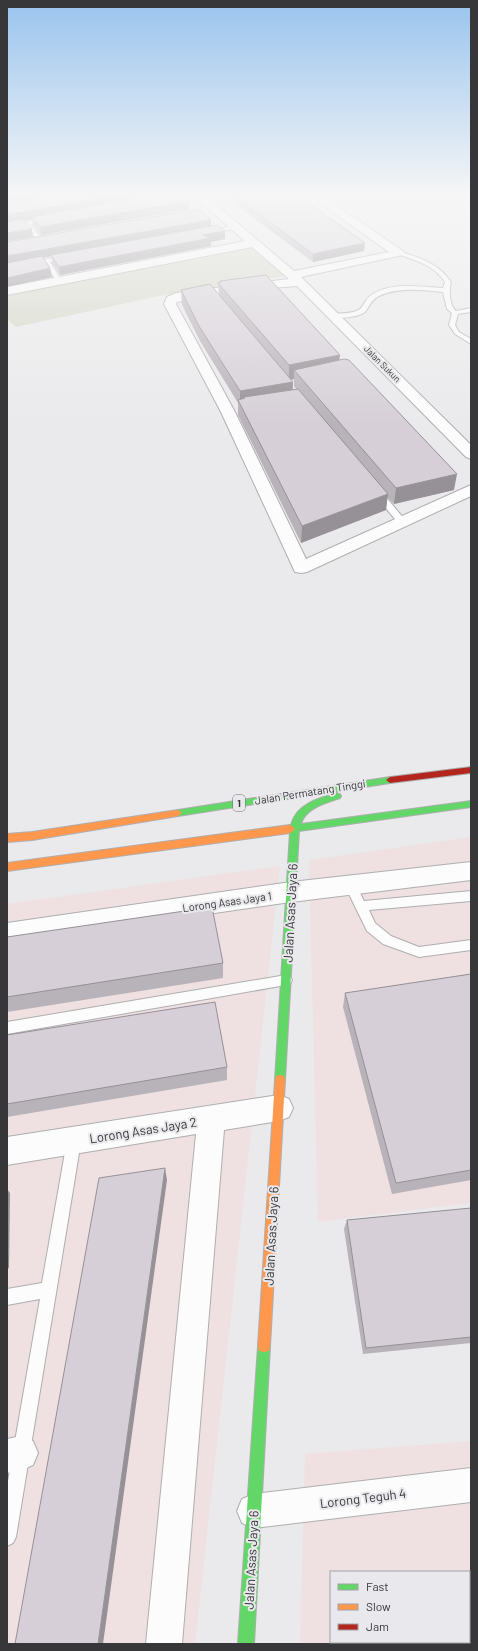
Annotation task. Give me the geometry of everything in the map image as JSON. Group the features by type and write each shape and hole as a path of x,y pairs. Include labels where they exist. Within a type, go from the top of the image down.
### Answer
{"main road":[{"name":"Jalan Permatang Tinggi","path":"7,838 32,836 357,784 471,770"},
{"name":"Jalan Asas Jaya 6","path":"246,1644 292,892 294,822 301,812 311,806 341,795 357,784"},
{"path":"7,867 471,804"}],"street":[{"path":"7,291 115,270"},
{"name":"Jalan Sukun","path":"287,270 471,454"},
{"path":"329,270 213,296 176,297 171,300 170,304 232,411 301,568 470,490 458,480"},
{"path":"270,284 281,296"},
{"name":"Lorong Asas Jaya 1","path":"7,933 292,892 356,896 471,870"},
{"name":"Lorong Asas Jaya 2","path":"7,1151 279,1108"},
{"path":"164,1644 211,1119"},
{"name":"Lorong Teguh 4","path":"254,1511 471,1485"}],"lane":[{"path":"52,270 59,281"},
{"path":"437,270 448,282 446,290 450,309 455,313 471,310"},
{"path":"334,316 361,312 369,299 381,292 398,290 446,290"},
{"path":"455,313 452,324 457,333 471,342"},
{"path":"371,485 402,522"},
{"path":"471,896 356,896 371,927 387,940 419,952 471,945"},
{"path":"7,1028 286,980"},
{"path":"7,1537 14,1455 50,1289 74,1140"},
{"path":"7,1297 50,1289"}],"shaded area":[{"path":"115,270 286,270 292,275 164,295 16,327 7,319 7,291"},
{"path":"471,837 471,1203 318,1222 309,860"},
{"path":"280,866 195,1644 7,1644 7,904"},
{"path":"471,1441 471,1644 300,1644 305,1454"}],"building":[{"path":"7,270 41,270 7,278"},
{"path":"266,275 340,355 289,365 218,283 221,282 220,281"},
{"path":"210,284 293,382 240,391 199,326 181,290"},
{"path":"344,359 349,360 457,474 396,488 294,370"},
{"path":"298,389 388,494 302,526 238,400 245,398 244,397"},
{"path":"212,907 223,963 7,997 7,937"},
{"path":"471,974 471,1170 396,1183 345,993"},
{"path":"215,1002 227,1067 7,1104 7,1035"},
{"path":"165,1168 98,1644 15,1644 99,1178"},
{"path":"471,1208 471,1337 366,1348 347,1220"}],"traffic: fast":[{"path":"178,813 390,780"},
{"path":"295,829 300,815 304,810 316,803 337,796"},
{"path":"290,829 471,804"},
{"path":"280,1080 295,829"},
{"path":"246,1644 264,1346"}],"traffic: slow":[{"path":"7,838 32,836 178,813"},
{"path":"7,867 290,829"},
{"path":"264,1346 280,1080"}],"traffic: jam":[{"path":"390,780 471,770"}]}
